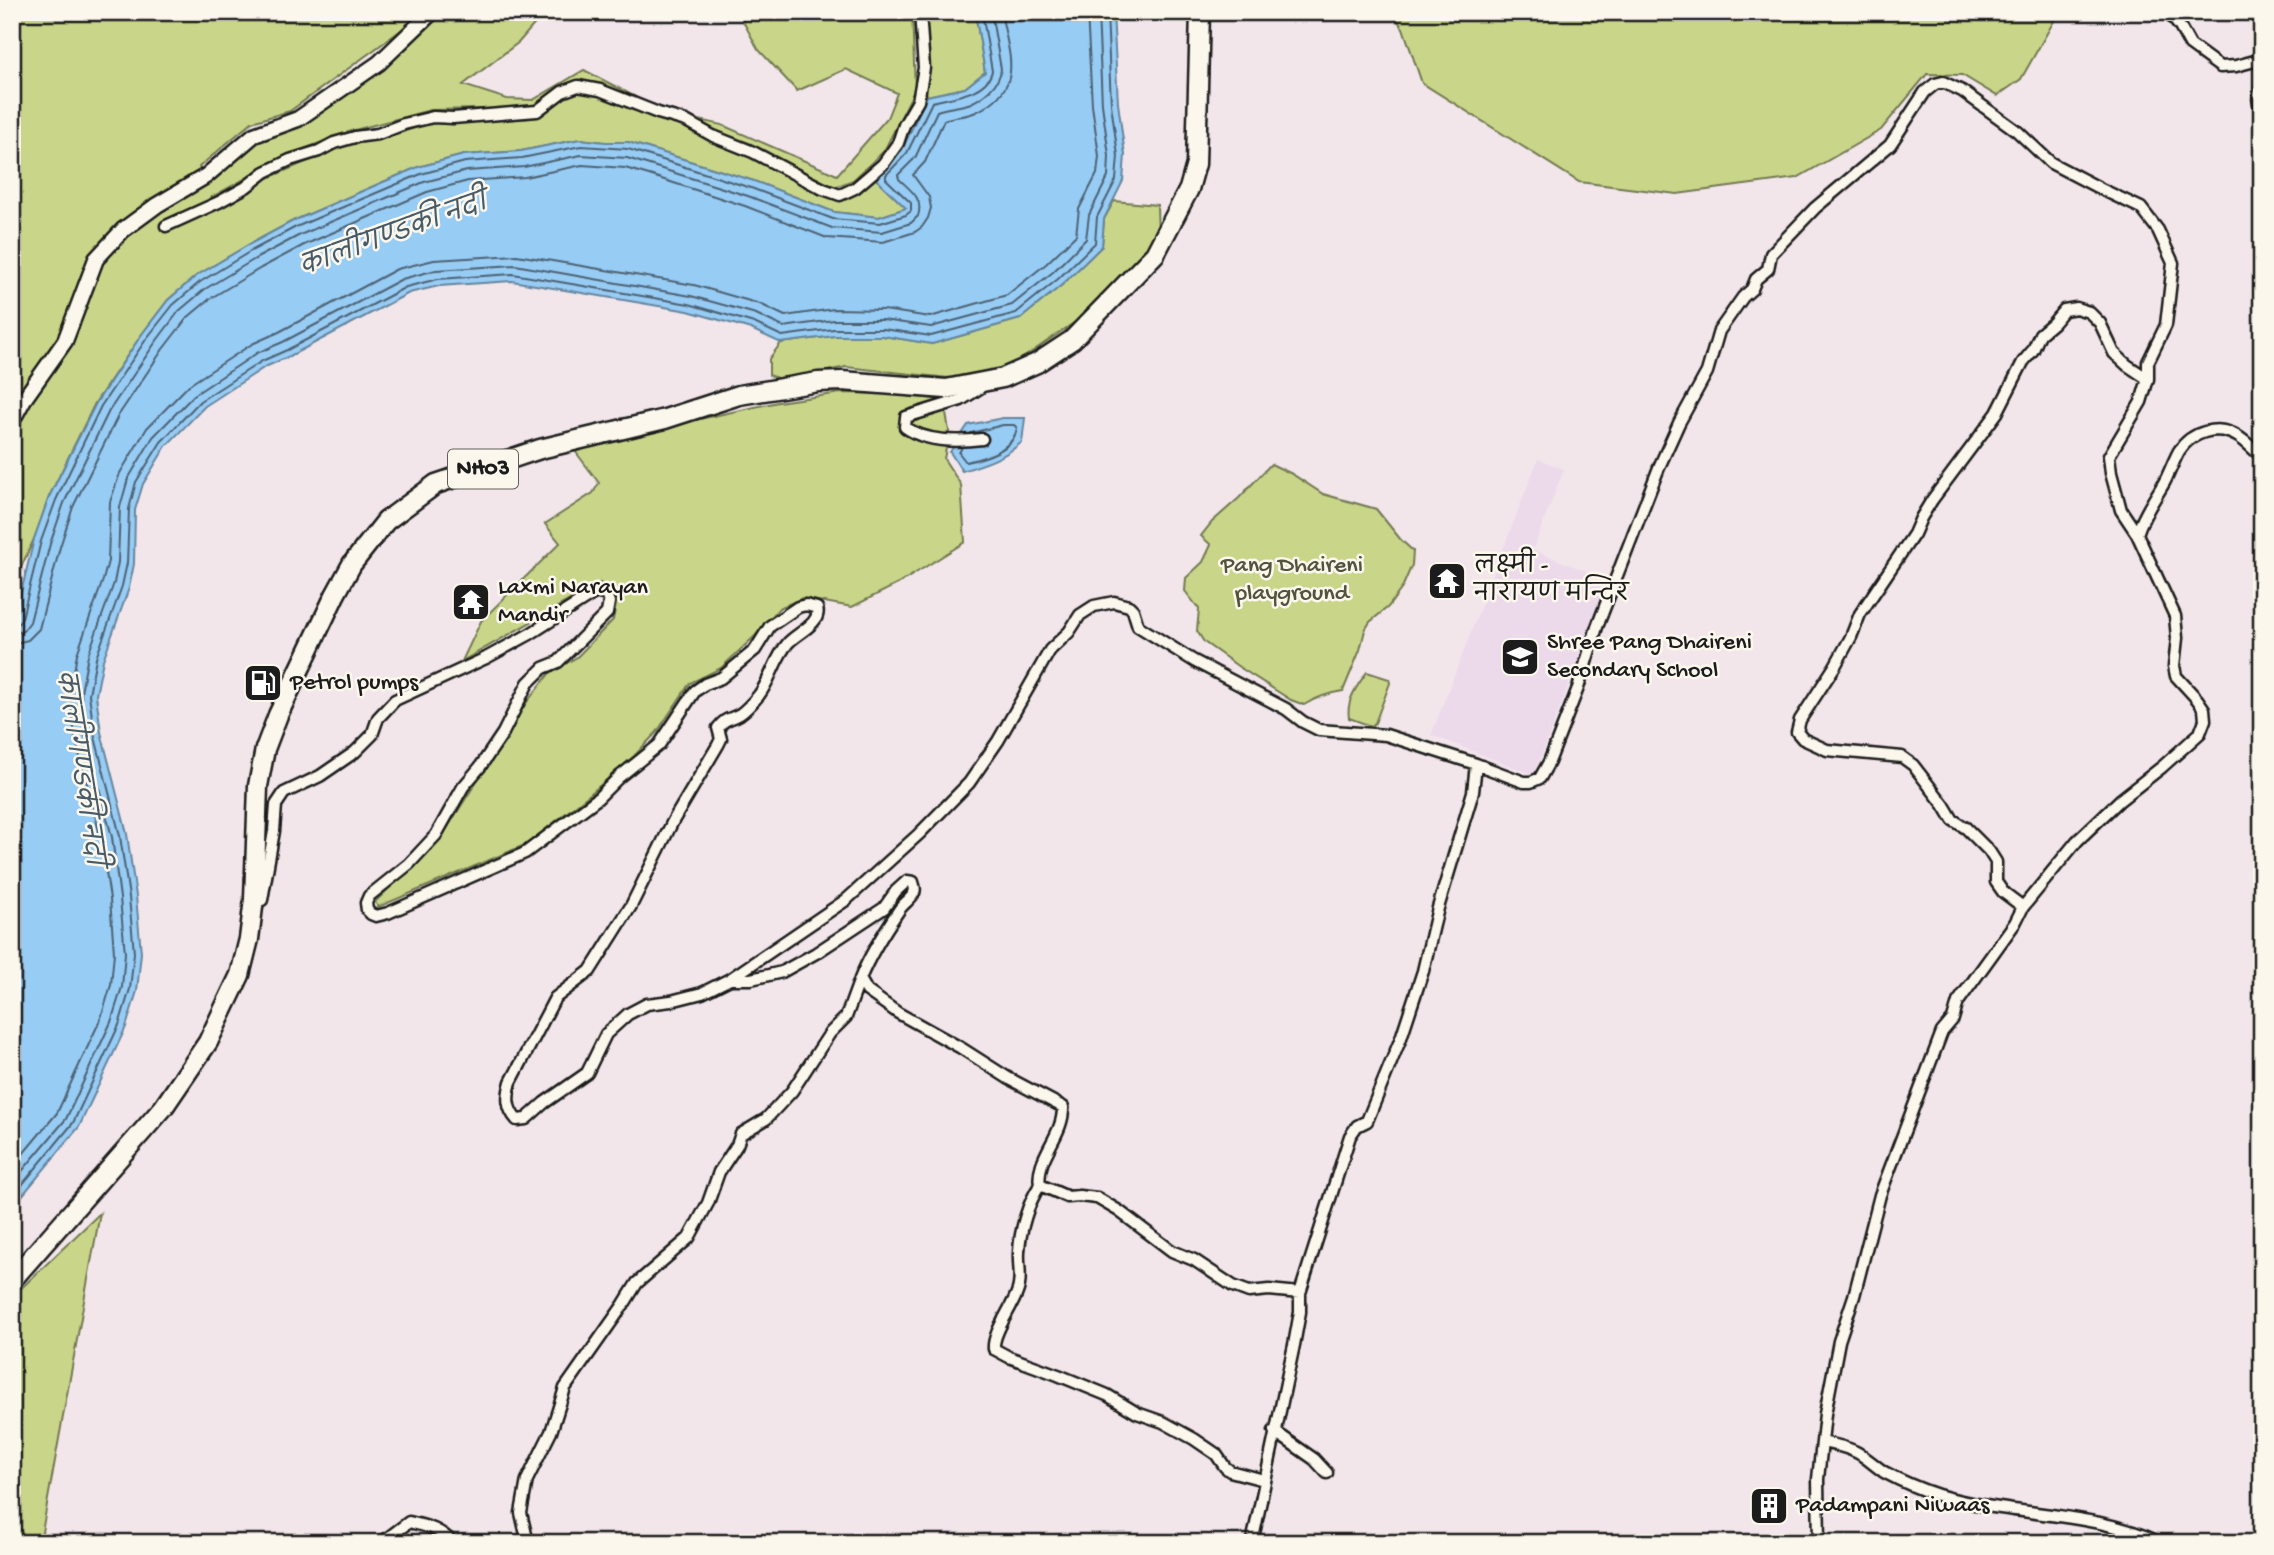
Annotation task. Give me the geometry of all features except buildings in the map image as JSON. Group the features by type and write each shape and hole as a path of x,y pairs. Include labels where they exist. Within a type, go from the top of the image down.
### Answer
{"highway":[{"name":"NH03","path":"12,1280 163,1108 208,1042 240,975 249,939 254,899 258,786 265,749 278,715 352,564 386,521 436,484 540,449 665,419 738,395 818,382 842,381 946,389 1003,378 1037,363 1072,340 1155,254 1189,189 1196,164 1200,12"}],"street":[{"path":"12,421 24,399 65,341 96,259 123,230 157,205 206,176 254,135 298,119 379,63 432,12"},
{"path":"166,226 237,192 265,172 334,143 377,134 433,117 453,118 537,111 562,92 578,86 600,90 686,121 840,195 855,188 883,164 898,143 904,125 918,101 924,68 920,12"},
{"path":"2168,12 2190,45 2220,67 2262,59"},
{"path":"254,899 262,900 276,805 284,793 320,776 355,752 372,735 378,718 395,700 486,658 548,624 580,600 596,592 606,595 609,602 607,612 558,662 543,668 528,683 503,733 463,788 436,835 409,864 369,896 366,903 371,914 376,916 398,909 525,853 597,799 619,777 659,745 695,691 721,678 755,650 770,626 799,607 817,608 817,618 786,645 760,694 741,713 726,718 718,728 721,738 718,745 673,821 637,896 590,971 555,998 511,1082 508,1096 512,1114 517,1120 526,1119 587,1073 606,1034 628,1014 646,1004 702,993 730,979 846,900 969,783 998,741 1050,650 1069,632 1080,615 1094,606 1114,602 1129,606 1138,626 1194,661 1286,709 1319,730 1387,735 1524,782 1540,778 1578,688 1597,627 1660,465 1707,372 1719,331 1743,297 1752,289 1756,279 1768,269 1771,254 1815,208 1890,145 1925,92 1935,84 1943,82 1962,91 2017,131 2052,163 2141,208 2158,230 2173,263 2166,324 2148,362 2148,379 2141,402 2109,456 2120,510 2137,534 2175,616 2176,676 2204,709 2203,726 2194,739 2120,800 2077,841 2023,907 1958,1002 1953,1019 1942,1032 1891,1162 1839,1341 1818,1479 1819,1543"},
{"path":"2262,87 2257,102 2262,110"},
{"path":"2023,907 2003,892 1996,882 1996,862 1989,851 1966,828 1952,820 1944,805 1913,765 1902,757 1827,750 1803,739 1797,732 1800,720 1851,637 1860,614 1914,534 1932,500 1997,413 2040,334 2064,310 2076,308 2089,312 2100,323 2113,353 2148,379"},
{"path":"982,439 916,435 905,427 906,417 961,400 975,389 1003,378"},
{"path":"2137,534 2144,514 2179,450 2197,435 2206,430 2222,430 2237,436 2262,457"},
{"path":"1252,1543 1294,1345 1300,1312 1300,1293 1350,1136 1357,1126 1367,1121 1423,971 1438,908 1473,792 1476,764"},
{"path":"528,1543 521,1513 527,1480 551,1432 565,1388 636,1283 690,1238 708,1203 719,1172 737,1146 741,1134 766,1119 792,1090 830,1033 846,1017 868,959 902,906 913,895 913,882 907,881 884,908 782,972 751,979 730,979"},
{"path":"860,979 867,991 898,1013 1063,1107 1060,1125 1038,1175 1040,1185 1026,1217 1018,1251 1019,1287 995,1339 994,1349 1107,1395 1137,1413 1163,1422 1216,1454 1230,1471 1264,1480"},
{"path":"1040,1185 1068,1197 1097,1198 1172,1251 1194,1260 1233,1286 1250,1292 1269,1290 1300,1293"},
{"path":"1274,1431 1314,1459 1327,1473"},
{"path":"1823,1442 1856,1451 1882,1471 1939,1495 1996,1508 2091,1521 2147,1536 2161,1543"},
{"path":"381,1543 409,1522 435,1528 453,1543"}],"shaded area":[{"name":"Shree Pang Dhaireni Secondary School","path":"1538,459 1564,469 1533,550 1609,580 1534,775 1431,735"}],"green space":[{"path":"12,12 420,12 408,25 290,111 252,122 199,167 205,180 255,140 298,126 383,70 445,12 545,12 519,42 463,85 507,99 533,100 584,70 658,111 600,88 577,83 549,95 535,108 430,110 351,131 288,155 212,197 217,209 268,178 348,144 403,132 428,123 532,118 546,111 570,92 597,93 632,110 648,113 697,132 837,198 849,197 874,177 906,208 879,217 834,212 754,181 628,142 580,139 521,151 464,155 418,167 293,221 196,276 168,300 95,403 49,497 12,587"},
{"path":"738,12 912,12 915,89 884,151 853,180 835,187 749,143 658,111 722,125 837,175 887,118 897,93 846,69 797,91 758,49"},
{"path":"924,12 975,12 985,72 965,88 927,96"},
{"path":"1391,12 2059,12 2021,79 1997,96 1962,75 1927,74 1881,130 1797,178 1677,194 1579,182 1422,83 1403,28"},
{"path":"1114,201 1157,205 1158,237 1085,315 1010,367 958,379 846,367 782,380 769,375 769,359 781,343 834,336 883,336 932,344 1020,319 1063,284 1102,246 1104,219"},
{"path":"841,393 891,394 944,400 949,431 944,459 961,485 965,542 898,584 852,607 802,598 779,608 755,636 721,668 690,683 657,732 634,756 527,844 378,907 375,902 442,836 527,702 549,674 577,657 613,620 618,594 600,583 462,661 481,621 560,543 545,524 593,493 599,483 572,447 778,402"},
{"name":"Pang Dhaireni playground","path":"1271,464 1323,494 1376,509 1413,551 1412,565 1402,588 1365,630 1343,691 1304,705 1291,700 1204,642 1197,631 1199,609 1185,591 1186,578 1203,562 1211,545 1201,536"},
{"path":"1367,672 1389,679 1390,683 1375,723 1371,726 1349,718 1349,705 1353,694"},
{"path":"100,1213 40,1543 12,1543 12,1297"}],"water":[{"name":"कालीगण्डकी नदी","path":"975,12 1113,12 1118,103 1125,155 1123,181 1104,219 1102,246 1063,284 1020,319 932,344 883,336 834,336 781,343 751,329 688,311 512,281 439,286 409,293 265,367 205,406 166,446 143,484 135,510 134,564 129,588 103,660 96,695 101,732 127,834 136,896 141,953 137,991 126,1027 79,1127 12,1208 12,630 34,539 49,497 96,403 168,300 196,276 293,221 418,167 464,155 521,151 580,139 628,142 754,181 834,212 879,217 906,208 874,177 902,150 927,96 965,88 985,72"},
{"path":"1003,418 1025,418 1022,442 1001,456 962,471 950,452 968,425"}],"place":[{"name":"लक्ष्मी - नारायण मन्दिर","path":"1447,581"},
{"name":"Laxmi Narayan Mandir","path":"471,602"},
{"name":"Shree Pang Dhaireni Secondary School","path":"1520,657"},
{"name":"Petrol pumps","path":"263,683"},
{"name":"Padampani Niwaas","path":"1769,1506"}]}
